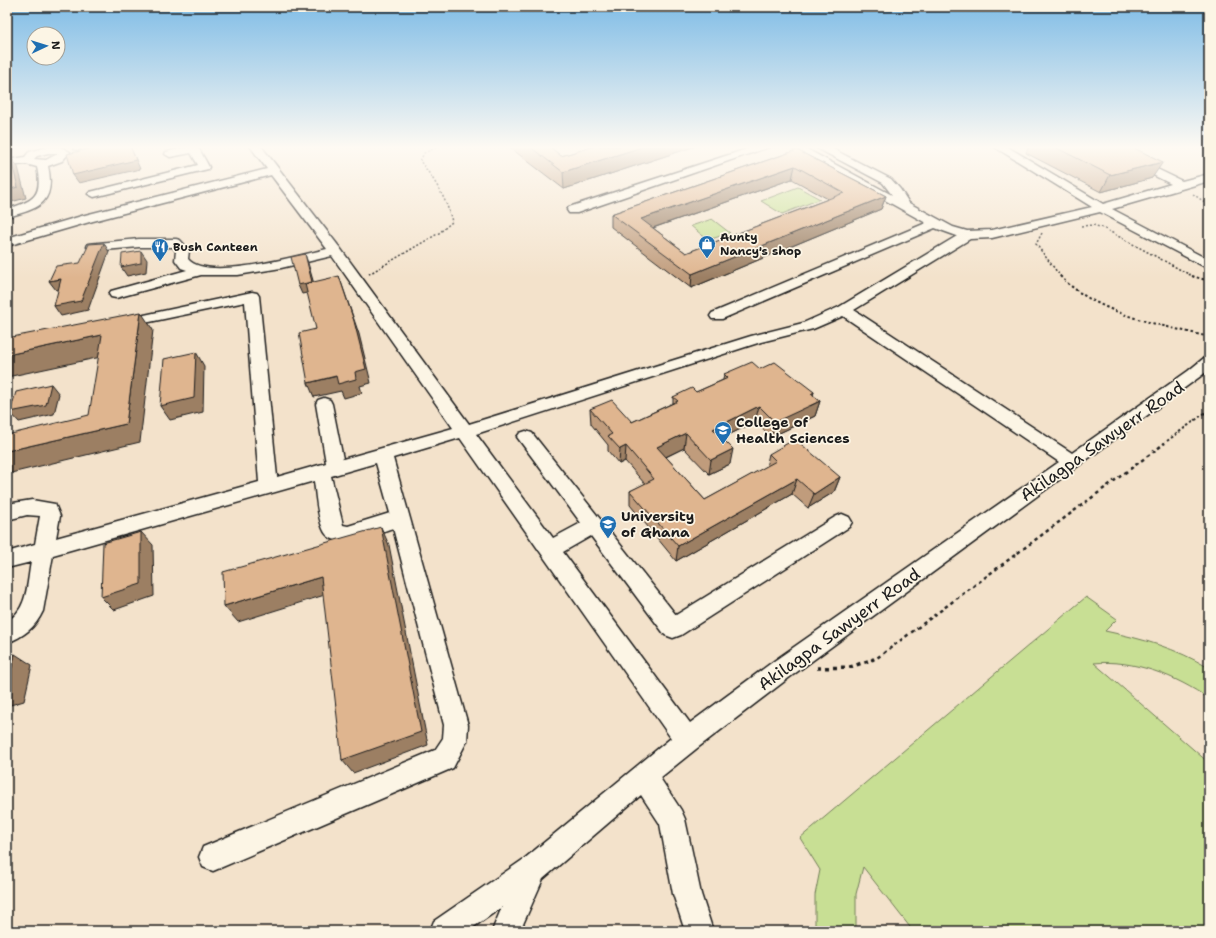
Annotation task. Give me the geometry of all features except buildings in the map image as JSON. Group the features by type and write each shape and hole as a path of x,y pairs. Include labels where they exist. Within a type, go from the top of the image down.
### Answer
{"street":[{"path":"7,213 32,205 40,199 44,190"},
{"path":"94,194 111,190"},
{"path":"7,242 89,218 203,190"},
{"path":"288,190 357,281 687,740"},
{"path":"573,210 634,190"},
{"path":"873,190 949,230 967,235 992,234 1102,208 1165,190"},
{"path":"894,190 903,206"},
{"path":"1071,190 1102,208 1207,264"},
{"path":"716,316 936,223"},
{"path":"7,560 465,431 756,339 808,326 844,310 967,235"},
{"path":"93,247 139,243 176,243 183,250 181,259 187,266 224,273 247,271 335,251"},
{"path":"116,294 202,270"},
{"path":"106,327 252,296 270,487"},
{"path":"844,310 1073,462"},
{"name":"Akilagpa Sawyerr Road","path":"506,931 533,869 687,740 782,669 1073,462 1194,375 1209,362"},
{"path":"324,404 332,528 338,533 348,534 400,518"},
{"path":"526,437 673,628 842,522"},
{"path":"213,857 444,759 455,740 456,725 383,454"},
{"path":"7,512 21,508 38,507 48,509 50,516 42,551 32,611 24,623 7,633"},
{"path":"551,549 594,525"},
{"path":"644,776 672,819 687,894 699,931"},
{"path":"444,931 533,869"}],"path":[{"path":"357,281 439,233 452,222 451,214 438,190"},
{"path":"1187,190 1198,199 1209,204"},
{"path":"1033,224 1045,227 1036,244 1046,260 1076,290 1115,310 1159,325 1209,337"},
{"path":"1080,226 1093,225 1103,228 1198,279 1209,281"},
{"path":"782,669 850,667 877,658 1209,410"}],"shaded area":[{"name":"University of Ghana","path":"7,190 1209,190 1209,931 7,931"}],"green space":[{"path":"791,190 803,190 820,199 782,214 761,201"},
{"path":"712,219 730,233 708,240 691,226"},
{"path":"1086,597 1117,619 1105,631 1133,637 1159,645 1184,655 1209,668 1209,699 1183,683 1154,671 1109,662 1094,663 1209,763 1209,931 913,931 863,867 856,894 856,931 815,931 815,895 820,870 800,838"}],"place":[{"name":"Aunty Nancy's shop","path":"707,259"},
{"name":"Bush Canteen","path":"160,262"},
{"name":"College of Health Sciences","path":"723,445"},
{"name":"University of Ghana","path":"608,539"}]}
